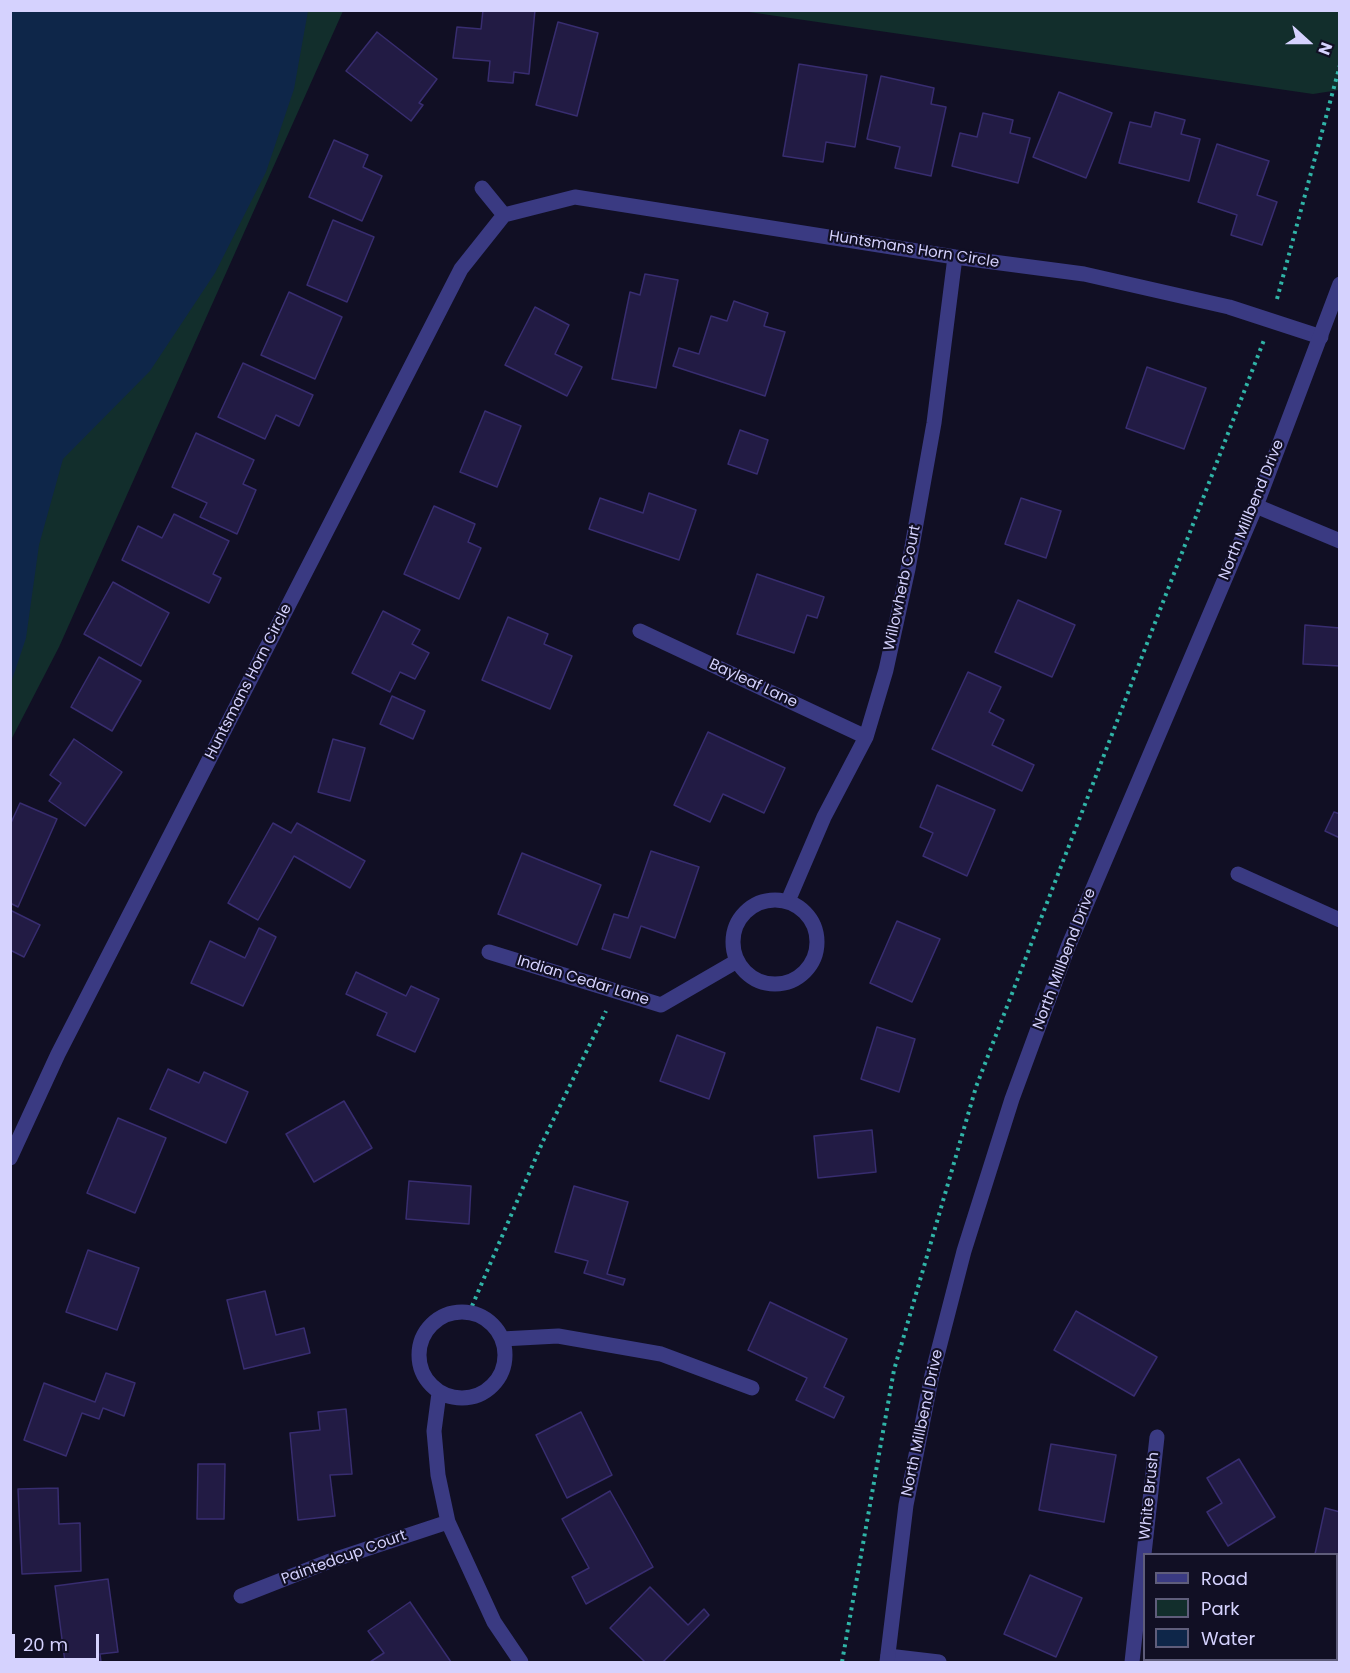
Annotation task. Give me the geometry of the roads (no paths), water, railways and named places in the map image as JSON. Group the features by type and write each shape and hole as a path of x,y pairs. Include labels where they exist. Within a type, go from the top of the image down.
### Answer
{"street":[{"path":"482,188 504,215"},
{"name":"Huntsmans Horn Circle","path":"10,1158 58,1054 461,269 504,215 575,197 955,257 1084,274 1229,307 1321,337"},
{"name":"Willowherb Court","path":"788,901 824,817 866,737 886,670 912,547 934,423 955,257"},
{"name":"North Millbend Drive","path":"887,1659 906,1505 932,1375 964,1251 1012,1099 1068,947 1256,506 1340,284"},
{"path":"1256,506 1340,542"},
{"name":"Bayleaf Lane","path":"640,632 866,737"},
{"path":"1238,874 1340,920"},
{"path":"768,899 788,901 808,914 815,926 817,952 810,966 791,981 766,983 749,976 737,961 732,938 743,914 754,904 768,899"},
{"name":"Indian Cedar Lane","path":"489,952 662,1005 737,961"},
{"path":"469,1313 483,1318 493,1326 502,1339 505,1352 503,1367 491,1387 470,1398 453,1398 439,1393 429,1384 421,1371 419,1354 422,1339 437,1320 446,1315 469,1313"},
{"path":"502,1339 558,1336 661,1354 753,1388"},
{"path":"439,1393 434,1431 438,1475 448,1522 494,1622 521,1662"},
{"name":"White Brush","path":"1144,1553 1157,1437"},
{"name":"Paintedcup Court","path":"241,1596 330,1561 448,1522"},
{"name":"White Brush","path":"1132,1662 1143,1563"},
{"path":"887,1659 939,1662"}],"water":[{"path":"11,10 308,11 294,89 266,172 215,273 150,371 63,459 39,545 26,638 11,683"}]}
